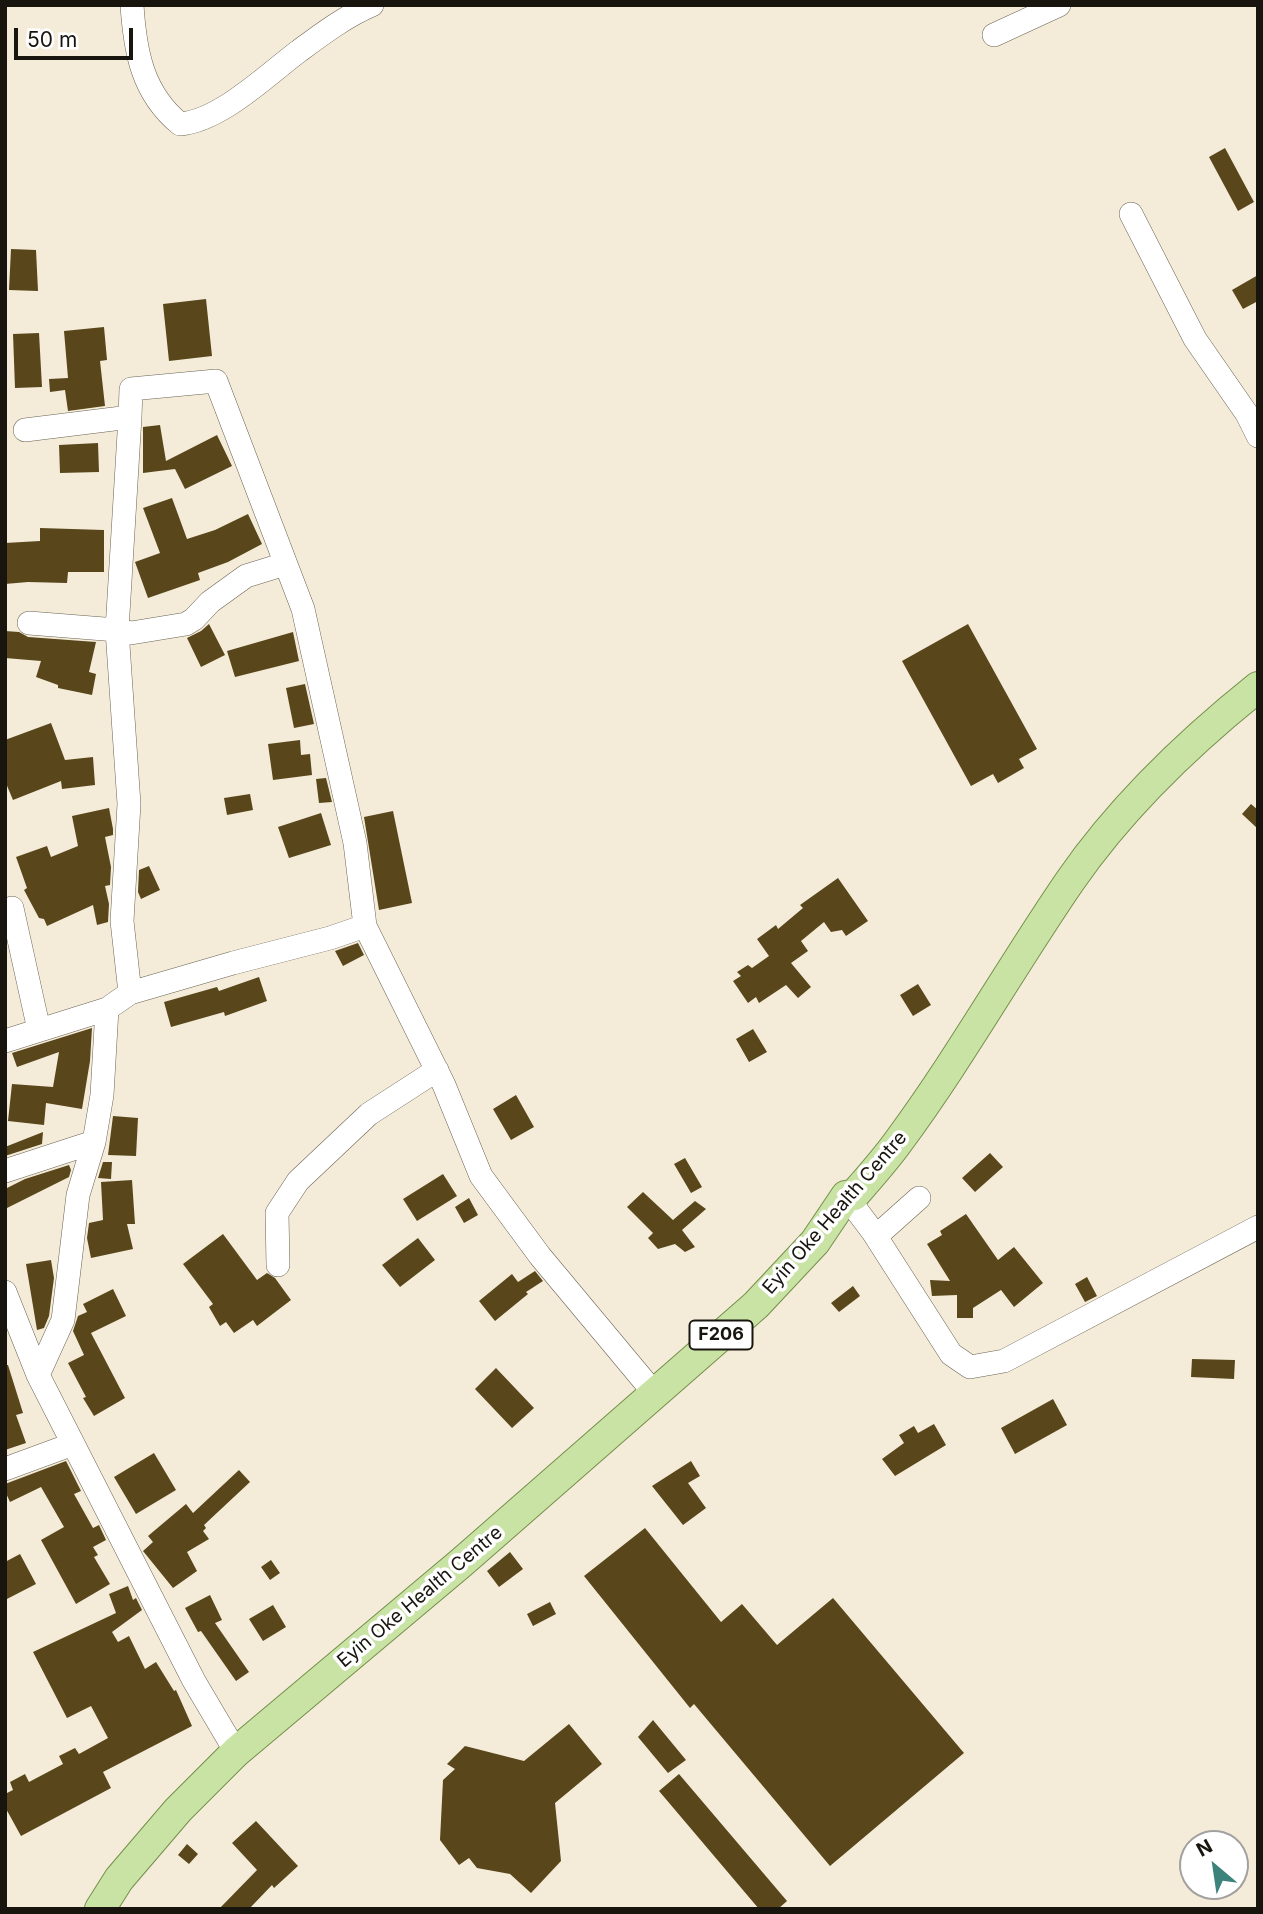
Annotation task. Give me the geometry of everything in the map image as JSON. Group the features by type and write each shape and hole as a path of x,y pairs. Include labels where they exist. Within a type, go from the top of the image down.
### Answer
{"main road":[{"name":"Eyin Oke Health Centre","path":"100,1909 119,1879 177,1810 236,1752 461,1563 756,1305 815,1242 846,1196 854,1195 898,1143 1071,880 1115,824 1180,754 1258,687"}],"street":[{"path":"132,5 139,62 153,93 168,115 180,124 191,124 240,97 298,52 354,13 372,5"},
{"path":"994,35 1059,5"},
{"path":"1131,214 1195,339 1252,410 1258,436"},
{"path":"130,993 122,921 129,804 117,630 131,389 216,382 303,609 355,843 365,926 437,1070 481,1176 540,1256 655,1394"},
{"path":"25,430 130,417"},
{"path":"30,623 131,633 186,624 194,620 210,602 246,576 285,564"},
{"path":"12,908 39,1030"},
{"path":"5,1041 107,1009 130,993 365,926"},
{"path":"38,1375 63,1320 78,1195 94,1142 102,1095 107,1009"},
{"path":"278,1265 277,1213 298,1181 369,1114 437,1070"},
{"path":"5,1171 94,1142"},
{"path":"846,1196 873,1232 951,1354 970,1367 1004,1361 1258,1227"},
{"path":"873,1232 882,1231 919,1198"},
{"path":"5,1292 38,1375 194,1681 236,1752"},
{"path":"5,1469 73,1444"}],"building":[{"path":"1225,148 1254,202 1238,211 1209,157"},
{"path":"11,249 36,250 38,291 9,290"},
{"path":"1258,275 1258,301 1243,309 1232,290"},
{"path":"206,299 212,356 169,361 163,304"},
{"path":"104,327 107,360 100,361 105,406 68,411 65,390 50,392 49,379 68,378 64,331"},
{"path":"39,333 42,387 15,388 13,334"},
{"path":"160,425 166,461 217,435 232,466 185,489 175,469 143,473 143,427"},
{"path":"98,443 99,472 60,473 59,445"},
{"path":"172,498 187,539 215,530 248,514 262,544 228,562 198,573 200,580 148,598 135,562 160,553 143,508"},
{"path":"40,528 104,530 104,572 68,572 67,583 5,584 5,543 40,541"},
{"path":"209,624 225,655 201,667 187,638"},
{"path":"968,624 1037,749 1019,759 1024,768 998,783 993,774 971,786 902,661"},
{"path":"5,631 19,632 28,637 96,642 89,672 96,674 92,695 58,688 58,685 36,677 41,661 5,658"},
{"path":"293,632 299,661 235,677 227,651"},
{"path":"305,684 314,724 294,728 286,688"},
{"path":"51,723 65,760 93,757 95,785 62,789 61,781 13,800 5,781 5,740"},
{"path":"300,740 301,755 310,754 312,775 273,780 268,744"},
{"path":"326,778 332,802 319,803 316,779"},
{"path":"250,794 253,810 227,815 224,798"},
{"path":"1251,804 1258,810 1258,829 1242,814"},
{"path":"109,808 113,835 105,837 111,867 110,885 105,886 109,904 108,922 97,925 93,905 47,926 44,919 39,918 24,890 27,888 16,857 47,846 51,857 78,846 72,816"},
{"path":"393,811 412,903 379,910 364,817"},
{"path":"321,813 331,845 289,858 278,827"},
{"path":"149,866 160,890 141,899 138,892 139,870"},
{"path":"838,878 868,921 846,936 842,930 831,932 824,922 801,941 808,951 791,963 811,987 798,998 786,985 759,1003 756,997 748,1003 733,981 741,976 737,972 748,965 752,968 769,956 757,939 776,925 778,929 803,908 800,905"},
{"path":"358,943 364,955 343,966 335,951"},
{"path":"259,977 267,1001 225,1016 224,1012 171,1027 164,1002 217,987 219,991"},
{"path":"918,984 931,1005 913,1016 900,995"},
{"path":"92,1028 82,1109 46,1103 44,1125 8,1121 12,1084 53,1087 59,1052 17,1067 12,1053"},
{"path":"753,1029 767,1052 749,1062 736,1039"},
{"path":"516,1095 534,1127 511,1140 493,1109"},
{"path":"113,1116 138,1118 136,1156 108,1155"},
{"path":"43,1132 42,1144 5,1156 5,1147"},
{"path":"990,1153 1003,1167 975,1192 962,1178"},
{"path":"685,1158 702,1187 691,1193 674,1164"},
{"path":"103,1162 112,1162 111,1179 98,1178"},
{"path":"69,1165 69,1177 5,1209 5,1189 25,1179"},
{"path":"443,1174 457,1196 417,1221 403,1199"},
{"path":"132,1180 135,1224 127,1224 133,1249 91,1258 87,1238 89,1223 103,1220 101,1182"},
{"path":"643,1192 673,1220 695,1201 706,1209 682,1230 695,1247 685,1252 675,1244 658,1249 648,1238 653,1233 627,1207"},
{"path":"469,1198 478,1215 464,1223 455,1207"},
{"path":"966,1214 998,1260 1014,1247 1043,1283 1014,1307 1001,1290 973,1308 973,1318 957,1318 957,1295 932,1296 930,1280 950,1281 927,1244 942,1235 940,1231"},
{"path":"223,1234 257,1280 267,1273 275,1278 291,1300 257,1326 253,1320 234,1333 226,1322 220,1326 209,1307 213,1304 183,1264"},
{"path":"418,1238 435,1260 400,1287 382,1265"},
{"path":"51,1260 54,1278 49,1316 44,1328 37,1330 26,1264"},
{"path":"535,1271 543,1281 526,1292 528,1294 495,1321 479,1301 512,1274 518,1282"},
{"path":"1087,1277 1097,1296 1085,1302 1075,1284"},
{"path":"853,1286 860,1296 839,1312 831,1303"},
{"path":"113,1289 126,1316 91,1333 125,1398 94,1416 68,1363 84,1355 73,1331 78,1316 87,1312 83,1304"},
{"path":"1192,1359 1235,1360 1234,1379 1191,1377"},
{"path":"5,1365 8,1365 23,1413 16,1415 26,1443 5,1450"},
{"path":"496,1368 534,1408 512,1428 475,1389"},
{"path":"1053,1399 1067,1425 1015,1454 1001,1428"},
{"path":"934,1424 946,1445 895,1476 882,1459 904,1443 899,1435 914,1426 918,1433"},
{"path":"154,1453 176,1490 136,1514 114,1477"},
{"path":"66,1461 81,1491 74,1494 93,1528 99,1525 106,1540 93,1547 98,1555 94,1557 110,1584 76,1604 41,1540 64,1527 41,1487 10,1502 5,1491 5,1484"},
{"path":"691,1461 700,1476 688,1483 706,1508 683,1525 652,1486"},
{"path":"239,1470 250,1482 204,1525 206,1528 203,1531 209,1539 187,1552 197,1571 173,1588 143,1551 153,1542 148,1536 186,1504 193,1513"},
{"path":"645,1528 721,1622 742,1604 777,1645 833,1598 964,1753 830,1866 694,1704 690,1708 584,1576"},
{"path":"510,1552 523,1569 499,1587 487,1571"},
{"path":"20,1554 36,1584 5,1600 5,1562"},
{"path":"271,1560 280,1573 270,1580 261,1567"},
{"path":"128,1586 133,1600 136,1598 142,1610 112,1632 118,1642 129,1636 145,1669 156,1662 174,1691 176,1690 192,1726 103,1772 111,1788 21,1836 5,1807 5,1794 13,1790 10,1782 25,1774 29,1782 63,1764 59,1756 75,1748 79,1754 108,1738 91,1706 67,1718 33,1652 116,1613 109,1594"},
{"path":"210,1595 222,1620 215,1623 249,1672 236,1681 201,1631 198,1632 185,1608"},
{"path":"550,1602 556,1614 533,1626 527,1614"},
{"path":"273,1605 286,1627 263,1641 249,1619"},
{"path":"653,1720 686,1760 668,1773 638,1737"},
{"path":"569,1724 602,1764 555,1803 561,1861 531,1893 510,1874 477,1868 469,1858 459,1865 440,1840 443,1780 455,1769 447,1764 465,1746 524,1761"},
{"path":"679,1774 787,1901 778,1909 759,1909 659,1791"},
{"path":"256,1821 298,1866 274,1888 272,1885 249,1909 219,1909 257,1870 232,1843"},
{"path":"187,1844 198,1854 189,1864 178,1855"}]}
